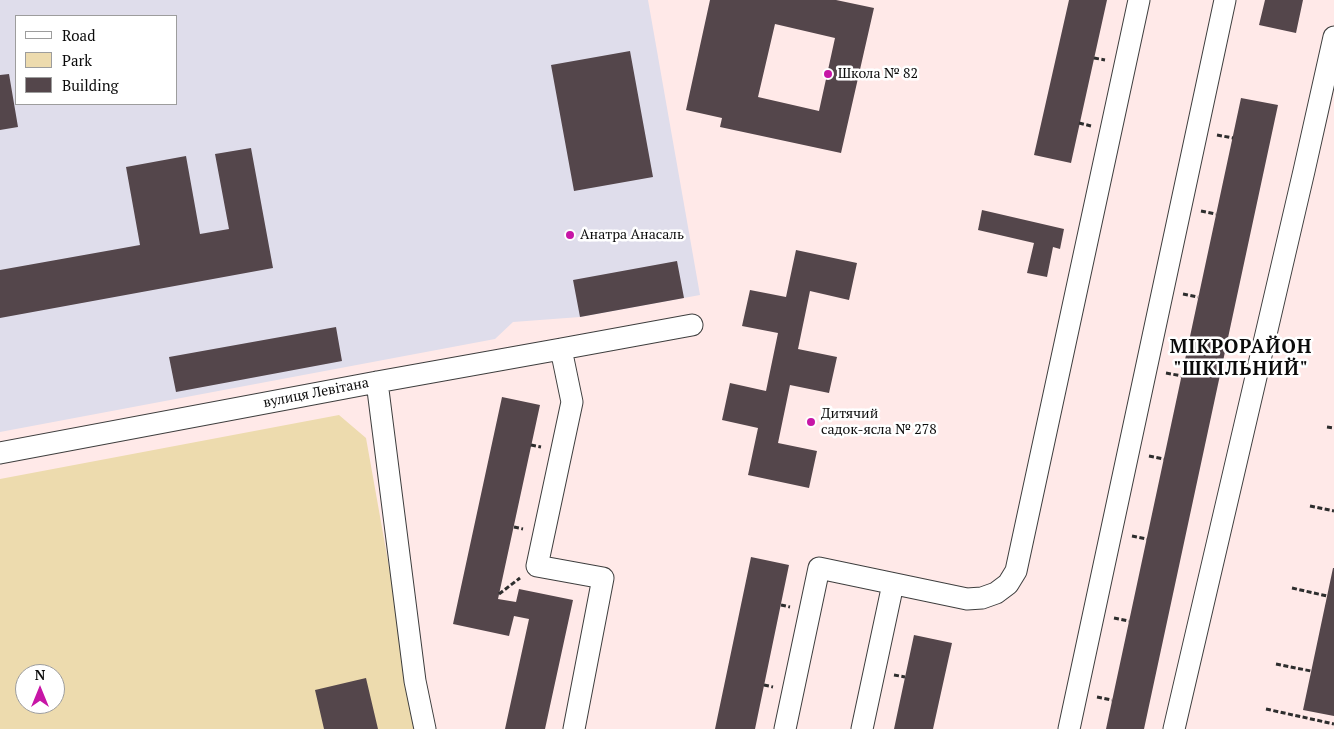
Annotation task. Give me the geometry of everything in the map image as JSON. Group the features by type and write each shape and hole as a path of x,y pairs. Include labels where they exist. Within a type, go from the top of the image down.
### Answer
{"street":[{"path":"785,729 819,568 967,599 982,598 996,593 1008,584 1016,572 1139,0"},
{"path":"1069,729 1225,0"},
{"path":"1174,729 1334,37"},
{"path":"377,382 692,325"},
{"path":"561,349 572,402 536,566 603,578 574,729"},
{"name":"вулиця Левітана","path":"0,453 377,382 415,682 425,729"},
{"path":"862,729 893,584"}],"path":[{"path":"1327,427 1334,428"},
{"path":"1310,506 1334,511"},
{"path":"499,594 536,566"},
{"path":"1292,588 1327,596"},
{"path":"1276,664 1311,671"},
{"path":"1266,709 1334,724"}],"shaded area":[{"path":"0,0 648,0 700,295 580,317 513,322 495,339 0,432"}],"green space":[{"path":"339,415 366,438 418,729 0,729 0,479"}],"building":[{"path":"710,0 836,0 874,8 841,153 720,127 722,118 686,110","holes":["775,24 835,38 819,111 758,97"]},
{"path":"1069,0 1107,0 1071,163 1034,155"},
{"path":"1265,0 1303,0 1296,33 1259,25"},
{"path":"630,51 653,177 574,191 551,65"},
{"path":"9,74 18,127 0,130 0,75"},
{"path":"1241,98 1278,105 1144,729 1106,729"},
{"path":"251,148 273,268 0,318 0,270 140,245 126,167 186,156 200,234 229,229 215,154"},
{"path":"982,210 1064,229 1060,249 1053,247 1047,277 1027,273 1034,243 978,230"},
{"path":"796,250 857,263 849,300 810,291 798,349 837,357 829,393 790,385 778,443 817,451 809,488 748,475 758,428 722,420 730,383 766,391 778,333 742,326 750,290 786,297"},
{"path":"677,261 684,298 580,317 573,280"},
{"path":"336,327 342,361 176,392 169,357"},
{"path":"502,397 540,405 498,599 516,602 519,589 573,600 545,729 505,729 529,619 514,616 509,636 453,624"},
{"path":"751,557 789,565 755,729 715,729"},
{"path":"1334,568 1334,716 1303,710"},
{"path":"914,635 952,643 933,729 894,729"},
{"path":"366,678 378,729 324,729 315,690"}],"place":[{"name":"Школа № 82","path":"828,74"},
{"name":"Анатра Анасаль","path":"570,235"},
{"name":"Дитячий садок-ясла № 278","path":"811,422"}],"district":[{"name":"МІКРОРАЙОН \"ШКІЛЬНИЙ\"","path":"1241,359"}]}
